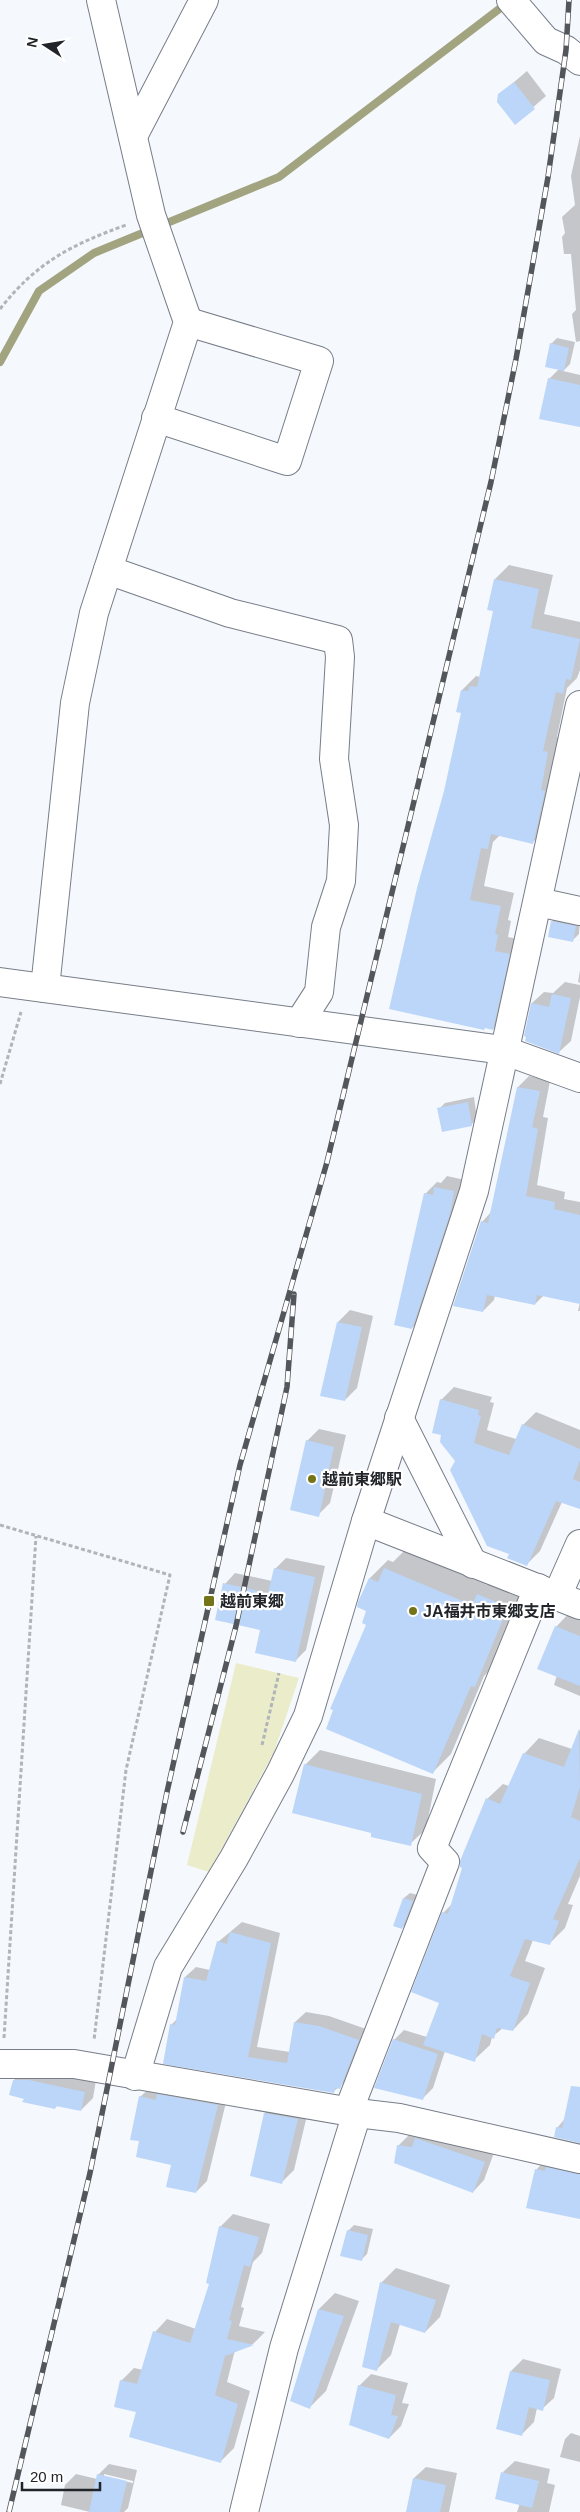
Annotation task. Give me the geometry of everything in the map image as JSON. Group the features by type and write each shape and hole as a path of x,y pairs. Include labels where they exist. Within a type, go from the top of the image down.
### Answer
{"street":[{"path":"36,987 76,703 94,613 188,322 155,227 101,0"},
{"path":"133,136 204,0"},
{"path":"516,7 546,41 566,50 580,61"},
{"path":"156,418 287,461 319,361 188,322"},
{"path":"108,570 230,613 338,640 340,657 334,758 344,824 341,881 326,928 318,992 299,1023"},
{"path":"135,2076 168,1967 234,1858 280,1774 308,1716 366,1521 474,1191 503,1050 538,902 580,704"},
{"path":"538,902 580,911"},
{"path":"0,982 503,1050 580,1078"},
{"path":"399,1418 472,1564"},
{"path":"366,1521 558,1597"},
{"path":"244,2512 284,2348 353,2112 445,1862 432,1848 558,1597 580,1544"},
{"path":"2,2052 135,2076 400,2118 580,2159"}],"path":[{"path":"0,309 12,293 55,256 84,240 155,227"},
{"path":"0,1084 36,987"},
{"path":"0,1525 170,1575 126,1770 90,2067"},
{"path":"2,2052 6,2024 36,1536"}],"green space":[{"path":"236,1663 299,1678 274,1752 209,1872 187,1865"}],"building":[{"path":"514,82 535,109 515,125 497,102 498,94"},
{"path":"550,343 569,348 564,371 545,367"},
{"path":"548,378 580,385 580,427 539,419"},
{"path":"494,579 539,589 531,628 580,639 571,680 566,679 563,694 556,692 543,751 548,752 541,790 545,791 533,844 491,834 488,849 481,848 470,900 501,906 495,934 498,935 495,951 510,954 493,1030 485,1028 484,1030 389,1009 417,888 444,791 461,713 456,712 461,690 468,691 470,686 477,687 493,611 487,610"},
{"path":"551,921 576,926 573,942 548,937"},
{"path":"552,994 571,998 559,1054 525,1041 526,1037 524,1036 531,1003 549,1007"},
{"path":"517,1087 540,1091 532,1127 538,1129 526,1196 555,1202 554,1209 580,1215 580,1304 537,1295 535,1305 487,1295 483,1312 453,1306 481,1221 488,1223"},
{"path":"468,1102 472,1126 442,1132 437,1108"},
{"path":"434,1187 454,1191 450,1214 412,1329 394,1325 424,1193 433,1195"},
{"path":"337,1322 362,1327 345,1401 320,1396"},
{"path":"440,1399 479,1410 478,1415 481,1416 474,1443 509,1455 522,1424 580,1449 580,1460 573,1479 580,1482 580,1509 556,1501 527,1566 507,1558 509,1554 487,1546 450,1470 455,1461 440,1442 441,1435 432,1433"},
{"name":"越前東郷駅","path":"306,1440 334,1447 319,1517 290,1510"},
{"path":"274,1568 315,1577 296,1662 255,1653 260,1630 215,1620 223,1583 268,1593"},
{"path":"384,1568 472,1605 477,1594 508,1607 475,1687 471,1686 433,1774 326,1729 333,1710 330,1709 366,1625 362,1623 366,1611 357,1607 358,1602 369,1578 378,1582"},
{"path":"555,1626 580,1636 580,1686 537,1669"},
{"path":"579,1729 580,1787 571,1817 580,1821 580,1858 553,1919 559,1921 550,1945 525,1939 510,1976 530,1983 513,2031 497,2028 494,2039 482,2034 475,2062 423,2045 439,2003 411,1992 442,1912 448,1914 462,1868 460,1867 460,1861 486,1798 500,1804 523,1753 564,1767"},
{"path":"304,1764 422,1794 411,1846 371,1837 371,1833 292,1813"},
{"path":"403,1898 413,1901 402,1929 393,1926"},
{"path":"230,1932 271,1943 248,2057 287,2063 294,2022 319,2026 359,2040 340,2089 335,2088 334,2093 163,2064 170,2024 175,2025 184,1977 206,1981 217,1941 227,1944"},
{"path":"393,2039 438,2054 423,2100 374,2088"},
{"path":"13,2080 29,2080 85,2092 81,2111 56,2106 55,2109 22,2102 24,2099 9,2095"},
{"path":"571,2086 580,2087 580,2143 554,2137 556,2127 562,2128"},
{"path":"157,2094 218,2105 196,2193 166,2187 171,2165 136,2157 139,2141 130,2140 139,2096 156,2100"},
{"path":"264,2113 298,2119 282,2184 250,2176"},
{"path":"415,2138 485,2162 473,2193 394,2163 397,2145 412,2147"},
{"path":"546,2167 580,2174 580,2219 526,2208 535,2169 545,2171"},
{"path":"219,2226 259,2237 250,2267 244,2265 229,2320 232,2321 227,2339 254,2345 225,2356 215,2395 238,2404 221,2463 129,2437 136,2412 114,2407 120,2380 137,2384 153,2331 190,2343 209,2284 206,2283"},
{"path":"347,2230 368,2235 362,2261 340,2256"},
{"path":"380,2282 436,2300 425,2333 391,2322 377,2371 362,2367"},
{"path":"318,2309 344,2316 310,2409 290,2401"},
{"path":"510,2371 550,2380 543,2411 529,2407 522,2436 496,2429"},
{"path":"358,2385 396,2395 391,2415 398,2416 389,2439 349,2425"},
{"path":"501,2472 539,2481 532,2508 495,2499"},
{"path":"97,2474 127,2481 120,2512 89,2512"},
{"path":"413,2478 446,2485 440,2512 406,2512"}],"waterway":[{"path":"0,362 39,291 94,253 279,177 507,3"}],"railway":[{"path":"9,2512 90,2173 167,1792 240,1465 327,1162 491,482 516,359 548,177 566,50 569,0"},
{"path":"183,1832 236,1626 287,1387 294,1294"}],"place":[{"name":"越前東郷駅","path":"312,1479"},
{"name":"越前東郷","path":"209,1601"},
{"name":"JA福井市東郷支店","path":"413,1611"}]}
